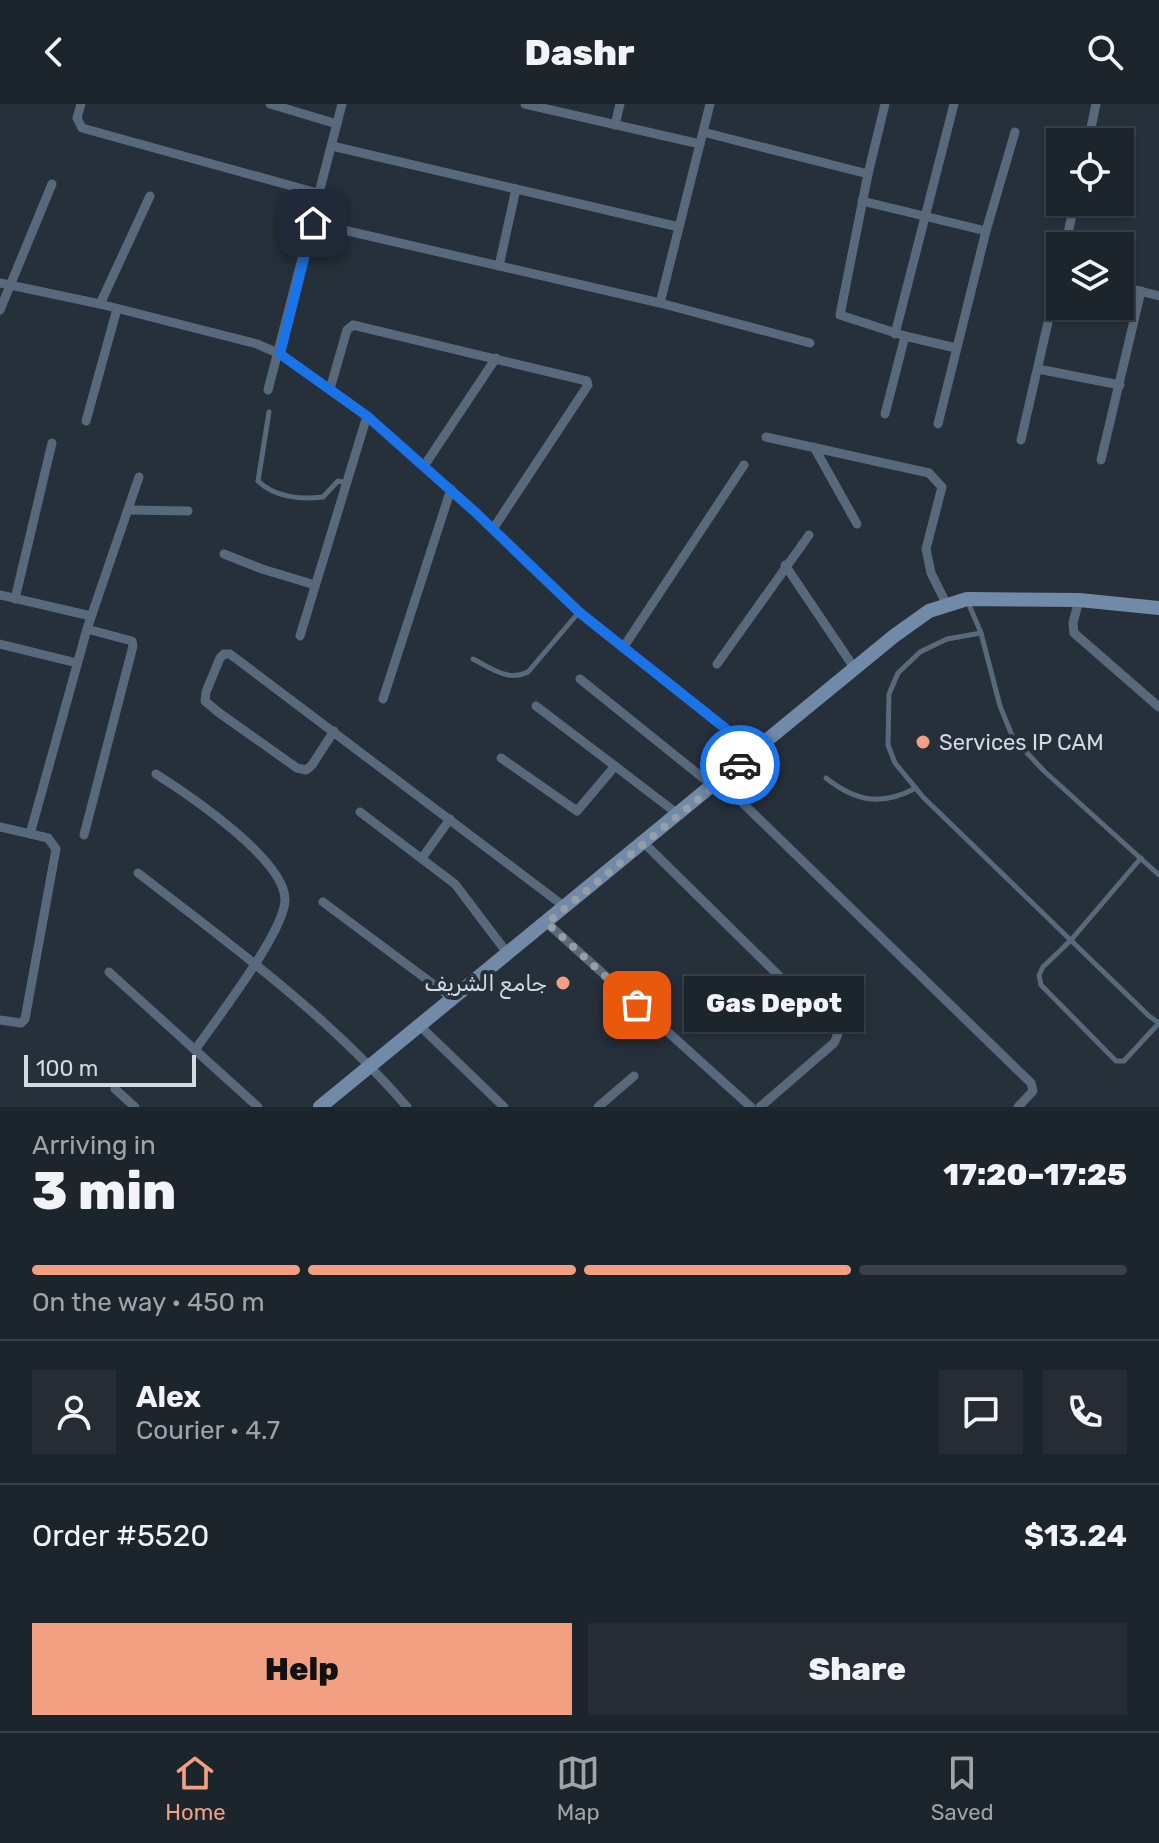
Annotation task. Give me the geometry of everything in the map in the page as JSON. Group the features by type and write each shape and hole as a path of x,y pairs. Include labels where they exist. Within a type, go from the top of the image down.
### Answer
{"main road":[{"path":"326,1105 912,622 946,603 967,599 1079,600 1159,608"}],"street":[{"path":"81,104 77,118 82,128 321,194"},
{"path":"270,104 337,124"},
{"path":"268,390 280,354 342,104"},
{"path":"527,104 700,144"},
{"path":"615,125 620,104"},
{"path":"660,303 710,104"},
{"path":"885,104 840,315 900,335 956,348"},
{"path":"885,414 925,217 954,104"},
{"path":"1091,128 1096,104"},
{"path":"703,132 868,174"},
{"path":"938,424 986,231 1015,132"},
{"path":"332,146 679,227"},
{"path":"0,310 5,284 52,184"},
{"path":"499,266 516,189"},
{"path":"100,304 150,196"},
{"path":"862,201 986,231"},
{"path":"313,223 660,303 810,343"},
{"path":"5,284 100,304 257,344 280,354 367,416 451,489 579,612 755,752"},
{"path":"1134,289 1159,296"},
{"path":"1101,460 1141,291"},
{"path":"86,421 117,309"},
{"path":"1021,440 1049,320"},
{"path":"330,389 347,330 353,325 583,380 588,385 493,529"},
{"path":"424,466 496,358"},
{"path":"1038,369 1120,385"},
{"path":"300,636 367,416"},
{"path":"766,437 929,473 941,484 926,549 931,573 946,603"},
{"path":"15,599 52,443"},
{"path":"814,447 857,524"},
{"path":"623,648 744,465"},
{"path":"30,834 87,629 139,477"},
{"path":"383,699 451,489"},
{"path":"128,510 188,511"},
{"path":"717,664 809,535"},
{"path":"224,554 315,585"},
{"path":"785,565 855,669"},
{"path":"0,595 91,616"},
{"path":"1079,600 1073,623 1074,633 1159,707"},
{"path":"84,835 133,646 132,641 126,638 87,629"},
{"path":"0,644 77,663"},
{"path":"334,731 312,765 306,770 297,768 205,701 220,658 230,654 334,731 565,907"},
{"path":"580,679 717,784 1031,1083 1033,1091 1018,1107"},
{"path":"536,706 679,815"},
{"path":"501,758 577,811 615,766"},
{"path":"156,774 187,794 261,855 277,874 284,889 284,913 254,965 195,1050"},
{"path":"360,812 422,858 467,897 508,954"},
{"path":"422,858 450,819"},
{"path":"0,827 48,838 56,849 25,1019 15,1024 0,1020"},
{"path":"644,843 838,1034 834,1043 760,1107"},
{"path":"138,873 254,965 371,1065 407,1107"},
{"path":"323,902 453,999"},
{"path":"547,923 751,1107"},
{"path":"109,972 258,1107"},
{"path":"420,1026 504,1107"},
{"path":"598,1107 634,1076"},
{"path":"115,1089 135,1107"}],"lane":[{"path":"269,412 258,481 265,488 286,496 308,499 323,497 338,481 347,483"},
{"path":"967,599 981,633 1000,706 1013,738 1044,771 1159,875"},
{"path":"473,659 505,675 517,677 528,672 579,612"},
{"path":"981,633 947,639 920,652 898,673 889,694 888,745 895,763 916,788 1071,940 1159,1023 1124,1061 1111,1059 1041,985 1039,975 1043,967 1071,940 1141,858"},
{"path":"826,778 841,790 859,797 887,800 916,788"}],"way so far":[{"path":"637,1005 547,923 740,765"}],"place":[{"name":"Services IP CAM","path":"923,742"},
{"name":"جامع الشريف","path":"563,983"},
{"name":"Gas Depot","path":"637,1005"}],"route":[{"path":"313,223 280,354 367,416 474,511 579,612 755,752 740,765"}]}
